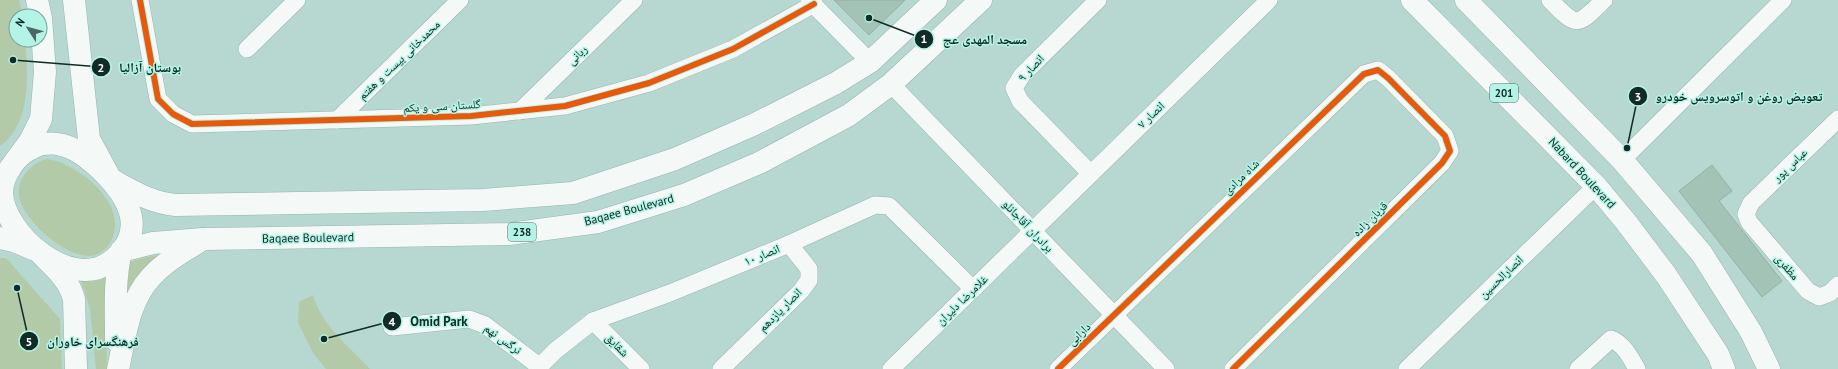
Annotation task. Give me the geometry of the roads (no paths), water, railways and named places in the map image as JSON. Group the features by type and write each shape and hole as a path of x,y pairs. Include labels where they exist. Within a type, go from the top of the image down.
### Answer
{"main road":[{"path":"38,0 41,18 45,72 41,119 30,141 8,163 2,191 5,207 15,228 63,276 73,293 76,369"},
{"path":"0,238 14,241 39,251 66,266 83,271 106,265 121,251 129,237 132,218 127,201 112,180 89,139 74,0"},
{"path":"8,163 29,148 42,144 58,144 74,150 90,160 112,180 151,200 162,204 175,205 483,200 573,193 676,159 755,124 836,83 870,62 936,0"},
{"name":"Baqaee Boulevard","path":"121,251 154,243 203,239 510,234 598,222 684,195 759,163 849,115 891,84 981,0"},
{"name":"Nabard Boulevard","path":"1412,0 1596,186 1626,222 1666,275 1710,342 1724,369"},
{"path":"1466,0 1622,160 1702,254 1750,332 1769,369"},
{"path":"870,62 891,84"},
{"path":"118,369 132,310 140,292 151,277 170,261 203,239"},
{"path":"118,369 115,291 121,251"}],"street":[{"name":"گلستان سی و یکم","path":"140,0 158,99 173,114 192,124 471,116 565,106 649,83 733,49 812,2"},
{"path":"247,49 297,0"},
{"name":"محمدخانی بیست و هفتم","path":"337,120 460,0"},
{"name":"ربانی","path":"520,111 634,0"},
{"name":"انصار ۹","path":"1091,174 1020,101 1014,88 1022,75 1098,0"},
{"name":"انصار ۷","path":"1033,231 1270,0"},
{"path":"1550,0 1567,18 1575,22 1583,21 1604,0"},
{"path":"1622,160 1783,0"},
{"path":"812,2 870,62"},
{"name":"شاه مرادی","path":"1114,315 1364,74 1378,70 1388,78"},
{"name":"قربان زاده","path":"1233,369 1442,163 1450,151 1445,136 1388,78"},
{"name":"برادران آقاجانلو","path":"891,84 1166,369"},
{"name":"عباس پور","path":"1746,214 1750,203 1838,119"},
{"name":"انصارالحسین","path":"1407,369 1596,186"},
{"name":"انصار ۱۰","path":"538,368 555,351 593,321 670,293 789,244 875,205 890,206 973,289"},
{"name":"مظفری","path":"1746,214 1749,222 1808,290 1819,296 1830,293 1838,285"},
{"name":"غلامرضا دلیران","path":"891,369 1033,231"},
{"name":"انصار یازدهم","path":"721,369 801,291 808,280 809,269 789,244"},
{"name":"دارابی","path":"1058,369 1114,315"},
{"name":"نرگس نهم","path":"392,327 470,319 485,325 538,368"},
{"name":"شقایق","path":"593,321 641,369"},
{"path":"1578,369 1611,338 1616,341 1629,355 1637,369"}],"place":[{"name":"مسجد المهدی عج","path":"869,18"},
{"name":"بوستان آزالیا","path":"13,60"},
{"name":"تعویض روغن و اتوسرویس خودرو","path":"1627,148"},
{"name":"فرهنگسرای خاوران","path":"17,288"},
{"name":"Omid Park","path":"324,339"}]}
